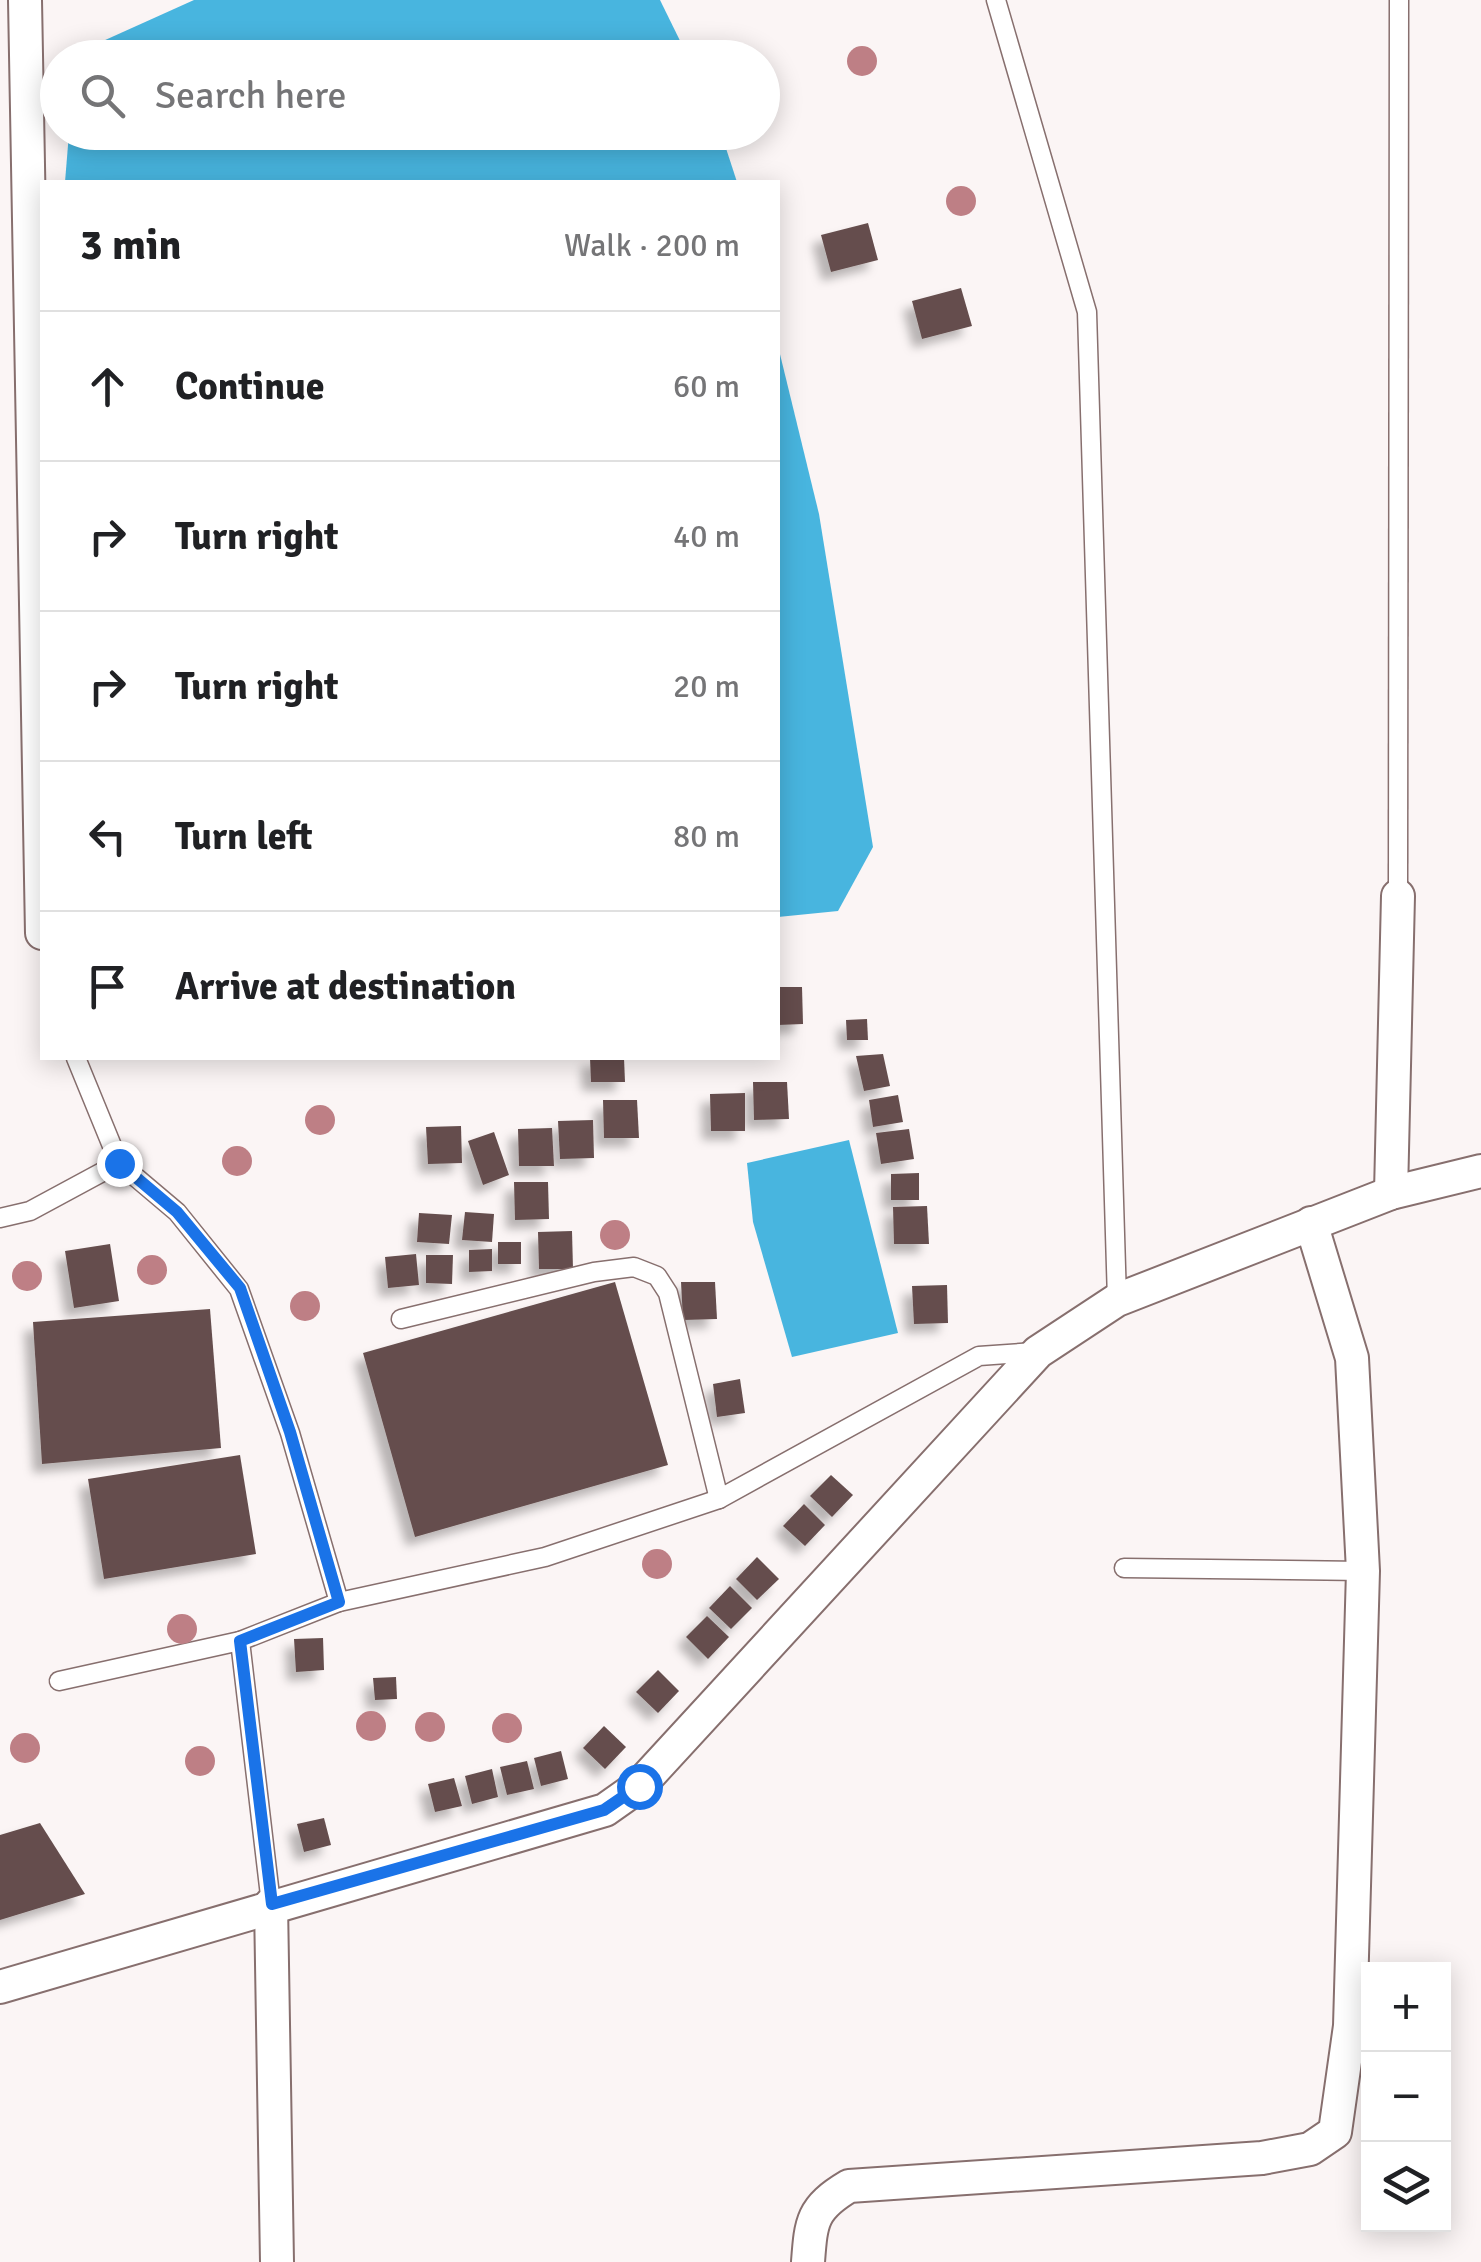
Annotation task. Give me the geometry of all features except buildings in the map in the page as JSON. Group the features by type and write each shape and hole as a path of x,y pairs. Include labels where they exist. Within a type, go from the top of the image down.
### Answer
{"street":[{"path":"25,0 40,823"},
{"path":"1391,1193 1398,896"},
{"path":"0,1988 88,1964 272,1904 604,1810 639,1786 1038,1352 1117,1300 1391,1193 1481,1170"},
{"path":"808,2262 810,2228 822,2202 848,2186 1262,2158 1310,2150 1335,2132 1350,2026 1363,1571 1352,1358 1311,1223"},
{"path":"272,1904 277,2262"}],"lane":[{"path":"996,0 1086,312 1117,1300"},
{"path":"1398,896 1399,0"},
{"path":"77,1060 119,1163 177,1212 240,1288 290,1432 339,1602"},
{"path":"0,1218 30,1211 119,1163"},
{"path":"400,1319 594,1272 634,1267 657,1276 668,1293 719,1499"},
{"path":"59,1681 240,1641 339,1602 546,1557 719,1499 979,1356 1038,1352"},
{"path":"1124,1568 1363,1571"},
{"path":"240,1641 272,1904"}],"water":[{"path":"194,0 660,0 680,40 105,40"},
{"path":"68,150 727,150 736,180 65,180"},
{"path":"780,354 819,514 873,847 838,911 780,917"},
{"path":"849,1140 898,1333 792,1357 753,1222 747,1163"}],"route":[{"path":"119,1163 177,1212 240,1288 290,1432 339,1602 240,1641 272,1904 604,1810 639,1786"}]}
